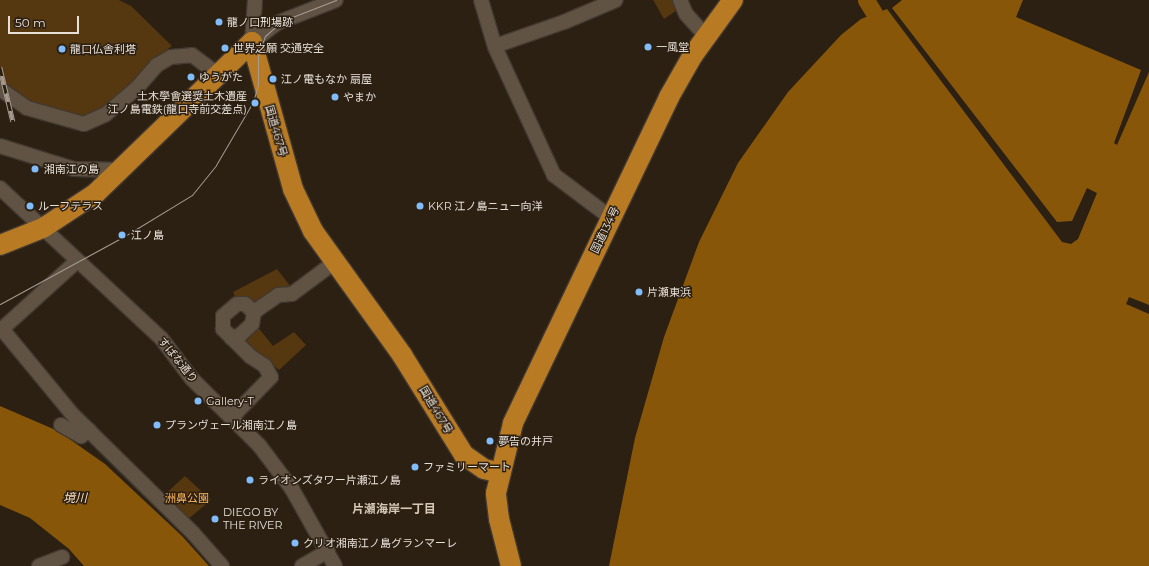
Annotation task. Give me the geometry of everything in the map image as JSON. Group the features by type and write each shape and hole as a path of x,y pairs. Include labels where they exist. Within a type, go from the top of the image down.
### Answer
{"highway":[{"name":"国道134号","path":"511,566 498,513 496,493 513,423 669,96 706,36 733,0"},
{"path":"0,245 43,228 80,205 122,170 252,42"},
{"name":"国道467号","path":"252,42 293,189 313,230 402,355 464,454 484,469 501,473"},
{"name":"国道134号","path":"501,473 523,566"}],"street":[{"path":"252,42 252,10 255,0"},
{"path":"252,42 277,23 336,0"},
{"path":"482,0 495,46 556,178 611,218"},
{"path":"495,46 564,22 616,0"},
{"path":"680,0 686,14 706,36"},
{"path":"0,89 27,108 84,124 106,114 136,89 157,65 171,57 192,55 219,74"},
{"path":"0,146 74,169 122,170"},
{"name":"すばな通り","path":"0,188 161,338 192,378 230,418 259,445 292,489 328,551 335,566"},
{"path":"77,261 2,329 2,335 72,414 193,533 222,566"},
{"path":"232,338 240,336 252,324 254,312 278,295 292,294 335,262"},
{"path":"230,418 271,377 265,366 251,357 223,329 223,316 237,304 245,304 254,312"},
{"path":"61,425 81,436 89,430"},
{"path":"302,566 328,551"},
{"path":"39,566 62,557"}],"green space":[{"path":"0,0 119,0 131,6 172,46 151,62 111,104 85,119 29,103 8,91 0,81"},
{"path":"653,0 676,0 680,8 664,19"},
{"path":"277,269 291,287 255,306 237,301 233,292"},
{"path":"256,325 273,346 294,332 306,345 279,370 270,362 255,355 240,340"},
{"name":"洲鼻公園","path":"185,476 211,500 187,520 162,497"}],"water":[{"path":"902,0 1023,0 1016,17 1141,70 1114,143 1117,145 1149,72 1149,305 1129,297 1126,304 1149,314 1149,566 609,566 635,438 664,337 699,242 738,163 788,92 841,35 861,19 887,9 1062,242 1071,244 1078,239 1097,193 1087,188 1072,221 1057,222 892,8"},
{"name":"境川","path":"0,406 58,431 105,464 182,536 209,566 84,566 69,549 30,518 0,505"}],"waterway":[{"path":"866,0 874,13"}],"tram line":[{"path":"0,304 123,237 192,195 216,165 253,102 258,84 258,57 265,36 282,21 336,0"}],"railway":[{"path":"0,67 13,121"}],"place":[{"name":"龍ノ口刑場跡","path":"219,22"},
{"name":"一風堂","path":"648,47"},
{"name":"世界之願 交通安全","path":"225,48"},
{"name":"龍口仏舎利塔","path":"62,49"},
{"name":"ゆうがた","path":"191,77"},
{"name":"江ノ電もなか 扇屋","path":"273,79"},
{"name":"やまか","path":"335,97"},
{"name":"土木學會選奨土木遺産 江ノ島電鉄(龍口寺前交差点)","path":"255,103"},
{"name":"湘南江の島","path":"35,169"},
{"name":"ルーフテラス","path":"30,206"},
{"name":"KKR 江ノ島ニュー向洋","path":"420,206"},
{"name":"江ノ島","path":"122,235"},
{"name":"片瀬東浜","path":"639,292"},
{"name":"Gallery-T","path":"198,401"},
{"name":"プランヴェール湘南江ノ島","path":"157,425"},
{"name":"夢告の井戸","path":"490,441"},
{"name":"ファミリーマート","path":"415,467"},
{"name":"ライオンズタワー片瀬江ノ島","path":"250,480"},
{"name":"DIEGO BY THE RIVER","path":"215,519"},
{"name":"クリオ湘南江ノ島グランマーレ","path":"295,543"}],"district":[{"name":"片瀬海岸一丁目","path":"394,509"}]}
